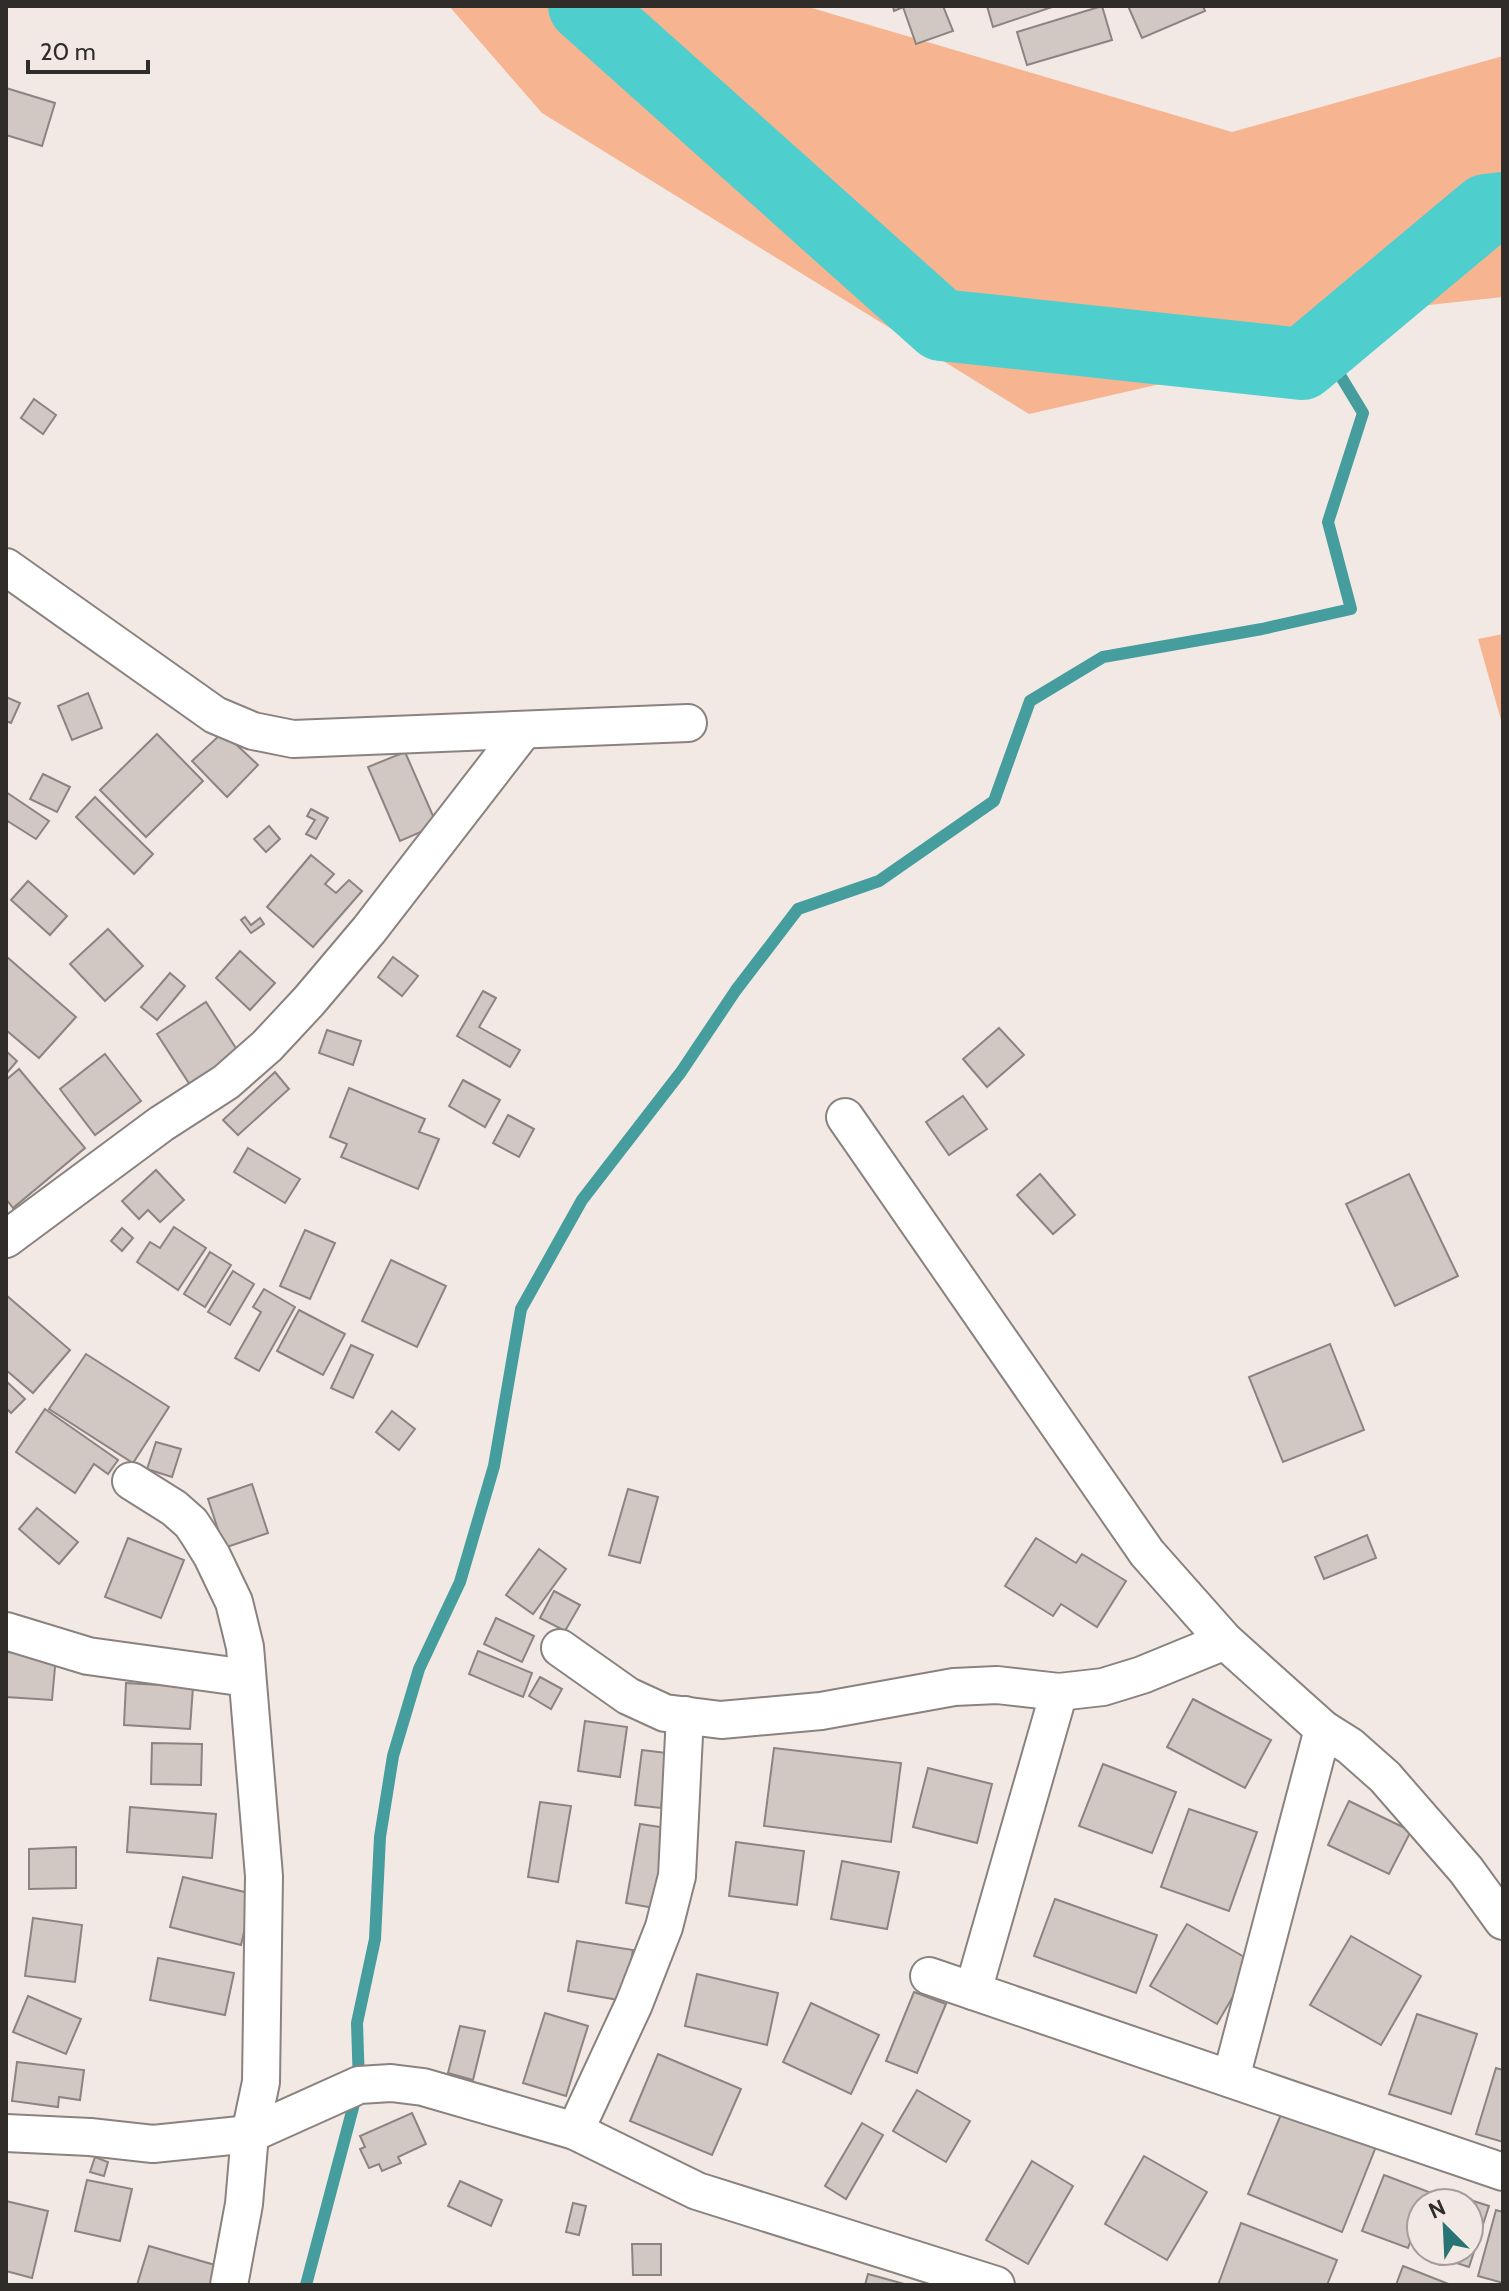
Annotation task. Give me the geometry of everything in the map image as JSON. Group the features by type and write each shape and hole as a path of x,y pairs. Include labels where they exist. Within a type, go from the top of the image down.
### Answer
{"street":[{"path":"6,567 215,715 253,731 293,739 688,723"},
{"path":"6,1239 161,1124 226,1082 267,1046 369,930 523,731"},
{"path":"845,1117 1147,1553 1225,1641 1323,1729 1350,1746 1385,1777 1466,1870 1503,1921"},
{"path":"131,1481 174,1508 191,1523 212,1556 234,1602 245,1647 264,1876 261,2082 250,2134 244,2204 229,2285"},
{"path":"6,1631 88,1656 247,1678"},
{"path":"560,1648 628,1696 665,1713 721,1720 821,1711 954,1687 997,1685 1059,1692 1103,1687 1142,1675 1225,1641"},
{"path":"973,1991 1059,1692"},
{"path":"575,2131 634,2004 664,1927 677,1876 685,1715"},
{"path":"1231,2078 1323,1729"},
{"path":"929,1976 1503,2172"},
{"path":"6,2133 153,2144 250,2134 359,2085 391,2083 423,2087 575,2131 697,2191 996,2285"}],"shaded area":[{"path":"449,6 805,6 1232,132 1503,56 1503,297 1373,311 1323,347 1029,414 542,113"},
{"path":"1503,634 1503,727 1478,639"}],"building":[{"path":"893,6 943,6 953,31 916,44 903,7 894,11"},
{"path":"987,6 1055,6 993,27"},
{"path":"1102,6 1112,40 1027,65 1017,32"},
{"path":"1128,6 1203,6 1205,11 1142,38"},
{"path":"6,88 55,103 42,146 6,135"},
{"path":"34,399 56,415 43,434 21,418"},
{"path":"88,693 102,728 72,740 58,706"},
{"path":"6,697 20,703 11,723 6,721"},
{"path":"223,732 258,765 227,797 192,761"},
{"path":"157,734 203,781 146,837 100,790"},
{"path":"405,752 437,825 400,841 368,767"},
{"path":"43,774 70,787 57,812 30,799"},
{"path":"6,792 49,821 36,839 6,820"},
{"path":"95,797 153,854 134,874 76,817"},
{"path":"311,809 328,818 316,839 306,834 315,820 307,816"},
{"path":"269,826 280,839 266,852 254,839"},
{"path":"311,855 334,874 325,884 336,893 349,880 362,891 313,947 267,907"},
{"path":"28,881 67,916 50,935 11,900"},
{"path":"245,917 251,925 260,918 264,924 251,933 241,920"},
{"path":"108,929 143,966 105,1001 70,964"},
{"path":"240,951 275,983 250,1010 216,978"},
{"path":"7,957 76,1017 39,1058 6,1030"},
{"path":"393,957 418,976 402,996 378,977"},
{"path":"170,973 185,986 157,1020 141,1007"},
{"path":"483,991 496,998 479,1027 520,1050 510,1067 457,1036"},
{"path":"206,1002 243,1059 194,1091 157,1034"},
{"path":"999,1028 1024,1055 987,1087 963,1059"},
{"path":"327,1030 361,1041 353,1065 319,1053"},
{"path":"6,1051 17,1061 6,1074"},
{"path":"105,1054 141,1101 95,1135 60,1089"},
{"path":"19,1069 85,1148 13,1208 6,1199 6,1080"},
{"path":"275,1072 289,1089 238,1135 223,1120"},
{"path":"463,1080 500,1100 485,1127 449,1106"},
{"path":"349,1088 425,1119 419,1132 439,1139 418,1189 341,1157 347,1144 330,1137"},
{"path":"963,1096 987,1129 949,1155 926,1122"},
{"path":"508,1115 534,1129 519,1157 493,1143"},
{"path":"248,1148 300,1179 285,1203 234,1172"},
{"path":"156,1170 184,1200 160,1222 148,1210 139,1219 122,1201"},
{"path":"1040,1174 1075,1215 1053,1234 1017,1195"},
{"path":"1409,1174 1458,1276 1395,1306 1346,1204"},
{"path":"174,1227 206,1248 178,1290 137,1262 150,1242 160,1248"},
{"path":"122,1228 133,1238 122,1251 111,1241"},
{"path":"305,1230 335,1243 310,1299 280,1286"},
{"path":"210,1252 231,1265 205,1307 184,1294"},
{"path":"391,1260 446,1286 417,1347 362,1321"},
{"path":"233,1271 254,1284 230,1325 208,1312"},
{"path":"264,1289 295,1307 259,1371 235,1358 261,1312 253,1307"},
{"path":"6,1295 70,1350 33,1393 6,1370"},
{"path":"299,1310 345,1334 323,1375 277,1351"},
{"path":"1330,1344 1364,1430 1283,1462 1249,1377"},
{"path":"351,1345 373,1355 353,1398 331,1388"},
{"path":"86,1354 169,1407 133,1463 49,1409"},
{"path":"6,1381 25,1399 11,1413 6,1408"},
{"path":"45,1409 118,1460 108,1474 94,1464 75,1493 16,1452"},
{"path":"392,1411 415,1429 399,1450 376,1432"},
{"path":"156,1442 181,1449 172,1477 147,1469"},
{"path":"252,1484 268,1533 224,1548 208,1499"},
{"path":"628,1489 658,1497 640,1563 609,1555"},
{"path":"37,1508 78,1542 59,1564 19,1529"},
{"path":"1367,1535 1376,1558 1324,1579 1315,1557"},
{"path":"128,1538 184,1560 161,1618 105,1597"},
{"path":"1036,1538 1076,1563 1082,1554 1126,1581 1097,1627 1061,1604 1053,1616 1005,1586"},
{"path":"539,1549 566,1569 533,1614 506,1595"},
{"path":"554,1591 580,1605 565,1631 540,1618"},
{"path":"496,1618 534,1636 522,1662 484,1644"},
{"path":"478,1651 532,1673 523,1697 469,1674"},
{"path":"6,1652 56,1656 52,1700 6,1697"},
{"path":"540,1677 562,1689 551,1709 529,1696"},
{"path":"126,1683 193,1687 190,1729 124,1725"},
{"path":"1193,1699 1271,1740 1245,1788 1167,1747"},
{"path":"585,1721 627,1727 620,1777 578,1771"},
{"path":"152,1743 202,1744 201,1785 151,1784"},
{"path":"774,1748 901,1763 891,1842 764,1826"},
{"path":"642,1750 667,1753 661,1808 635,1805"},
{"path":"1103,1764 1176,1792 1152,1853 1079,1826"},
{"path":"928,1768 992,1784 977,1843 913,1827"},
{"path":"1349,1801 1411,1831 1389,1874 1328,1845"},
{"path":"540,1802 571,1806 558,1882 528,1877"},
{"path":"130,1807 216,1814 212,1858 127,1852"},
{"path":"1189,1809 1257,1832 1229,1911 1161,1887"},
{"path":"640,1824 667,1828 654,1908 626,1903"},
{"path":"736,1842 804,1851 797,1905 729,1896"},
{"path":"76,1847 76,1888 29,1889 29,1849"},
{"path":"842,1861 899,1872 887,1929 831,1919"},
{"path":"183,1877 253,1894 241,1945 170,1927"},
{"path":"1055,1899 1157,1935 1136,1993 1034,1956"},
{"path":"33,1918 82,1925 75,1982 25,1976"},
{"path":"1187,1924 1253,1962 1217,2024 1150,1986"},
{"path":"1351,1936 1421,1976 1381,2045 1310,2005"},
{"path":"577,1941 633,1950 624,2001 568,1991"},
{"path":"158,1958 234,1973 225,2015 150,2000"},
{"path":"697,1974 778,1993 767,2045 685,2026"},
{"path":"914,1992 946,2004 917,2073 886,2061"},
{"path":"28,1996 81,2019 66,2054 13,2032"},
{"path":"811,2003 879,2035 851,2094 783,2062"},
{"path":"545,2013 588,2026 566,2096 523,2083"},
{"path":"1417,2014 1477,2034 1451,2114 1389,2094"},
{"path":"460,2026 485,2031 473,2080 448,2073"},
{"path":"658,2054 741,2089 712,2155 630,2121"},
{"path":"17,2062 84,2070 80,2100 59,2097 58,2107 12,2101"},
{"path":"1496,2068 1503,2070 1503,2142 1476,2134"},
{"path":"917,2090 970,2121 946,2162 893,2131"},
{"path":"1284,2107 1377,2144 1342,2232 1248,2194"},
{"path":"412,2113 426,2144 398,2157 401,2163 382,2171 379,2164 369,2168 360,2149 365,2147 360,2136"},
{"path":"862,2123 883,2135 846,2199 825,2186"},
{"path":"1144,2156 1207,2192 1167,2260 1105,2224"},
{"path":"95,2157 108,2162 104,2176 90,2172"},
{"path":"1032,2161 1073,2186 1028,2264 986,2240"},
{"path":"1384,2175 1416,2187 1405,2187 1405,2247 1362,2231"},
{"path":"87,2180 132,2189 120,2241 75,2231"},
{"path":"460,2181 502,2200 491,2226 448,2206"},
{"path":"6,2201 48,2211 32,2278 6,2271"},
{"path":"573,2203 586,2206 579,2235 566,2232"},
{"path":"1496,2210 1503,2212 1503,2283 1478,2276 1480,2267 1485,2267 1485,2250"},
{"path":"1241,2223 1337,2260 1327,2285 1218,2285"},
{"path":"632,2244 661,2244 661,2275 633,2275"},
{"path":"149,2246 222,2267 216,2285 137,2285"},
{"path":"1403,2266 1451,2285 1396,2285"},
{"path":"868,2274 908,2285 865,2285"}],"waterway":[{"path":"584,6 941,325 1302,364 1486,210 1503,208"},
{"path":"306,2285 359,2085 357,2023 375,1939 380,1837 393,1756 419,1669 460,1582 494,1466 521,1309 582,1200 681,1072 736,990 798,909 879,881 994,801 1030,701 1103,657 1262,629 1351,609 1328,522 1363,413 1323,347"}]}
